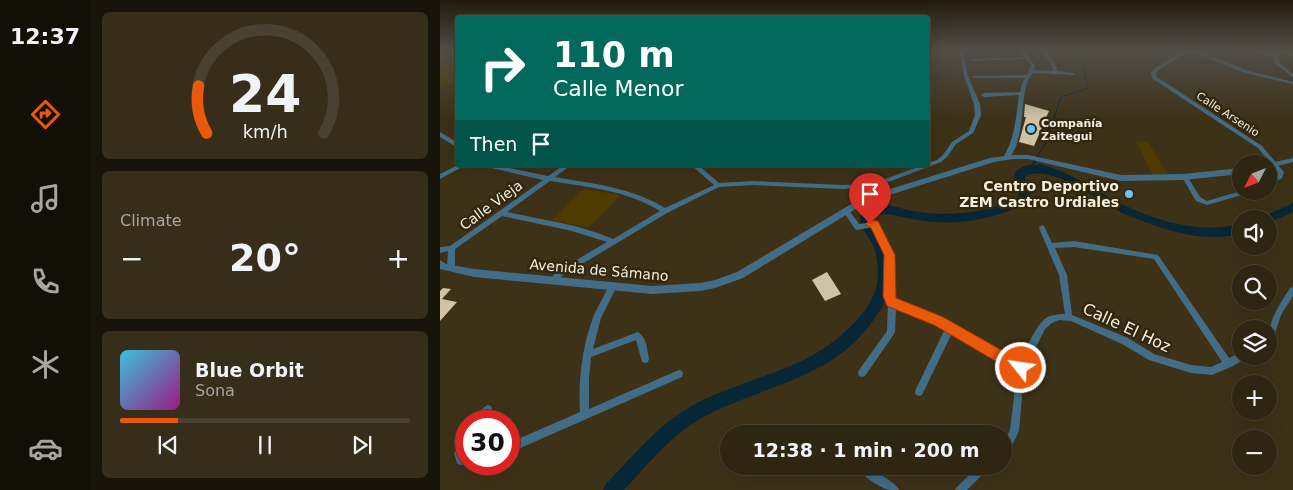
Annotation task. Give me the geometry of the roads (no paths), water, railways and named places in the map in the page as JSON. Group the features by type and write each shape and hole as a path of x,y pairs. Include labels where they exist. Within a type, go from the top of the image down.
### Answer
{"street":[{"path":"930,164 939,161 954,144 971,132 978,115 977,104 965,73"},
{"path":"1006,158 1011,152 1016,134 1022,93 1030,73"},
{"path":"974,77 1030,73 1073,74"},
{"name":"Calle Arsenio","path":"1153,73 1155,78 1234,131 1260,146 1266,155"},
{"path":"1251,73 1293,83"},
{"path":"984,95 1022,93"},
{"path":"440,134 455,144"},
{"name":"Avenida de Sámano","path":"440,264 474,273 670,290 715,284 740,274 846,211 877,196 981,163 1006,158 1028,157 1121,178 1185,177"},
{"path":"1278,164 1293,160"},
{"path":"440,177 459,167"},
{"path":"496,167 549,179 619,190 638,195 665,210"},
{"name":"Calle Vieja","path":"452,248 565,167"},
{"path":"696,167 718,185"},
{"path":"553,281 559,274 665,210 718,185 753,182 843,187 862,186 889,180 923,167"},
{"path":"1232,172 1185,177 1198,199 1207,204 1232,196"},
{"path":"846,211 857,227 874,224 889,255 889,296 892,302 891,332 862,373"},
{"path":"501,213 531,221 577,228 614,242"},
{"path":"1042,228 1063,275 1070,318"},
{"path":"1050,246 1074,244 1156,257 1228,364"},
{"path":"440,250 452,248 451,268"},
{"path":"584,415 583,395 588,354 597,317 613,286"},
{"path":"1275,320 1293,290"},
{"path":"892,302 950,328 1021,368"},
{"name":"Calle El Hoz","path":"1012,435 1018,397 1017,382 1021,368 1042,328 1049,320 1058,317 1070,318 1125,341 1152,357 1176,366 1212,371 1232,362"},
{"path":"919,392 950,328"},
{"path":"588,354 638,336 641,340 645,359"},
{"path":"520,443 679,374"},
{"path":"870,475 888,483 894,490"},
{"path":"960,490 976,475"}],"waterway":[{"path":"1034,162 1047,141 1061,97 1088,88 1084,73"},
{"path":"1031,167 1035,161"},
{"path":"612,490 651,449 695,413 739,393 784,377 826,357 845,342 863,323 882,292 884,282 882,253 878,242 866,224 866,216 872,210 883,209 918,216 943,218 986,214 1000,210 1023,199 1025,193 1019,182 1019,175 1028,169 1040,168 1068,178 1119,207 1177,228 1209,233 1232,231"},
{"path":"1277,215 1293,207"}],"place":[{"name":"Compañía Zaitegui","path":"1031,129"},
{"name":"Centro Deportivo ZEM Castro Urdiales","path":"1129,194"}]}
